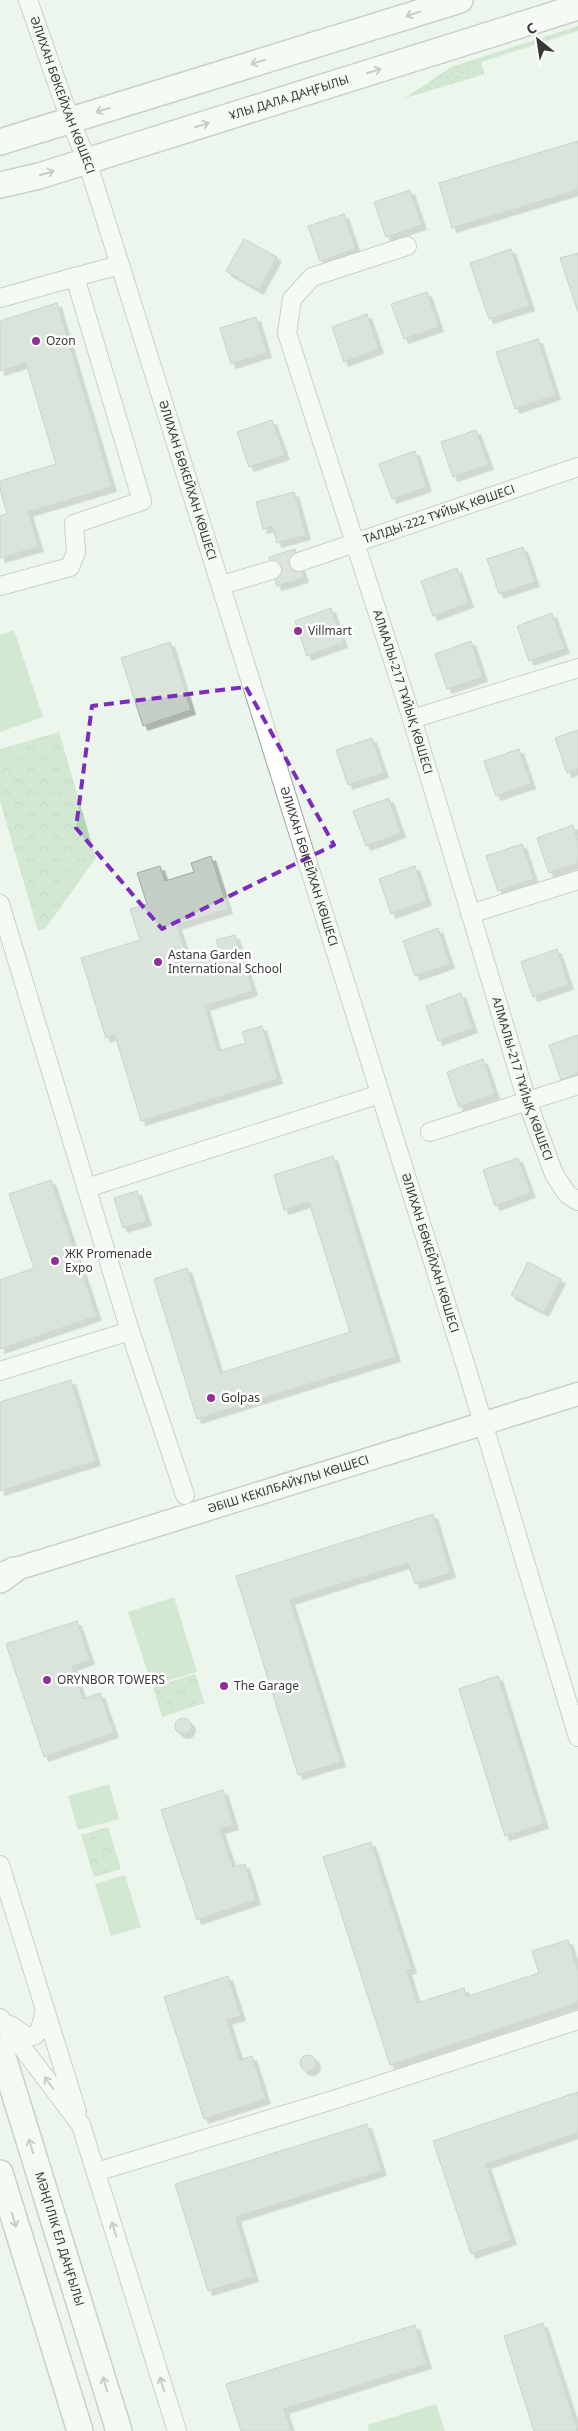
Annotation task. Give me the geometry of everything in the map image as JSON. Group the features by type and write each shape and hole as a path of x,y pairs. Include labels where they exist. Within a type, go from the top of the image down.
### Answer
{"main road":[{"path":"0,142 460,0"},
{"name":"ҰЛЫ ДАЛА ДАҢҒЫЛЫ","path":"0,185 87,161 578,7"},
{"name":"МӘҢГІЛІК ЕЛ ДАҢҒЫЛЫ","path":"0,2047 119,2431"},
{"path":"0,2173 80,2431"}],"street":[{"name":"ӘЛИХАН БӨКЕЙХАН КӨШЕСІ","path":"28,0 70,120 87,161 222,586 483,1424 578,1736"},
{"name":"АЛМАЛЫ-217 ТҰЙЫҚ КӨШЕСІ","path":"407,246 312,277 292,299 287,333 412,719 527,1101 554,1174 567,1194 578,1201"},
{"path":"0,298 120,265"},
{"path":"0,586 70,567 76,552 74,524 142,501 75,277"},
{"name":"ТАЛДЫ-222 ТҰЙЫҚ КӨШЕСІ","path":"299,562 578,468"},
{"path":"222,586 272,570"},
{"path":"412,719 578,668"},
{"path":"470,914 578,880"},
{"path":"0,904 130,1331 184,1495"},
{"path":"430,1132 578,1084"},
{"path":"87,1188 380,1094"},
{"path":"0,1371 130,1331"},
{"name":"ӘБІШ КЕКІЛБАЙҰЛЫ КӨШЕСІ","path":"5,1575 578,1394"},
{"path":"0,1865 177,2431"},
{"path":"0,2014 18,2032 26,2036 34,2036 40,2030 45,2009"},
{"path":"0,2018 81,2125"},
{"path":"96,2172 336,2099 578,2020"}],"highlighted area":[{"path":"246,687 334,845 162,929 76,828 92,706"}],"green space":[{"path":"578,26 578,31 481,62 485,74 405,98 451,67"},
{"path":"14,630 43,717 0,732 0,635"},
{"path":"59,732 96,858 45,929 38,931 0,801 0,749"},
{"path":"174,1597 197,1672 152,1686 128,1612"},
{"path":"195,1674 205,1703 162,1717 153,1687"},
{"path":"109,1784 119,1819 78,1830 68,1796"},
{"path":"108,1827 121,1869 94,1877 81,1835"},
{"path":"125,1875 141,1927 111,1936 95,1884"},
{"path":"436,2404 445,2431 369,2431 367,2425"}],"building":[{"path":"578,141 578,190 452,228 439,183"},
{"path":"410,190 422,225 386,237 374,202"},
{"path":"344,214 356,249 320,261 308,226"},
{"path":"244,239 277,257 259,290 226,271"},
{"path":"511,249 530,306 489,319 470,263"},
{"path":"578,253 578,312 560,258"},
{"path":"427,292 439,327 404,339 391,304"},
{"path":"57,303 112,487 28,512 39,547 0,558 0,516 7,514 0,489 0,481 56,464 26,363 0,371 0,321"},
{"path":"367,314 379,349 344,362 332,327"},
{"path":"256,317 267,353 231,364 220,328"},
{"path":"538,339 556,395 515,409 496,352"},
{"path":"272,420 285,455 249,467 237,432"},
{"path":"476,430 489,465 453,477 441,442"},
{"path":"415,451 427,487 392,499 379,464"},
{"path":"294,492 306,535 277,543 273,527 263,529 256,502"},
{"path":"523,547 535,582 499,594 487,559"},
{"path":"295,549 304,578 277,586 269,557"},
{"path":"457,568 469,603 433,616 421,581"},
{"path":"331,608 343,643 307,656 295,621"},
{"path":"552,613 565,649 529,661 517,626"},
{"path":"471,641 483,677 447,689 435,654"},
{"path":"170,642 191,710 143,726 121,658"},
{"path":"578,730 578,769 567,773 555,738"},
{"path":"372,738 384,773 348,785 336,750"},
{"path":"519,749 531,784 496,796 484,761"},
{"path":"389,798 401,833 366,846 353,811"},
{"path":"573,825 578,841 578,863 549,873 537,838"},
{"path":"522,844 534,879 498,891 486,856"},
{"path":"211,856 228,909 177,925 188,959 219,950 216,940 235,935 253,991 205,1006 218,1051 246,1043 242,1032 262,1026 278,1079 141,1121 115,1035 106,1038 81,958 140,940 130,909 147,904 137,873 160,866 165,881 194,872 191,863"},
{"path":"415,866 427,901 391,914 379,879"},
{"path":"438,928 450,964 415,976 403,941"},
{"path":"557,949 569,985 533,997 521,962"},
{"path":"461,993 473,1028 438,1041 426,1006"},
{"path":"578,1035 578,1074 561,1080 549,1045"},
{"path":"483,1059 495,1094 459,1107 447,1072"},
{"path":"333,1156 396,1357 197,1419 154,1279 187,1268 220,1373 350,1332 309,1202 284,1210 274,1175"},
{"path":"518,1158 531,1193 495,1206 483,1170"},
{"name":"ЖК Promenade Expo","path":"51,1180 97,1316 0,1349 0,1280 34,1268 9,1194"},
{"path":"137,1191 147,1221 123,1228 114,1198"},
{"path":"528,1262 561,1279 544,1312 511,1295"},
{"path":"71,1380 96,1461 0,1491 0,1402"},
{"path":"433,1514 451,1573 415,1584 408,1563 290,1600 341,1762 298,1775 236,1576"},
{"name":"ORYNBOR TOWERS","path":"77,1621 90,1660 72,1666 83,1699 100,1693 114,1733 44,1757 6,1644"},
{"path":"498,1676 544,1824 505,1836 459,1689"},
{"path":"180,1718 186,1718 191,1723 189,1732 180,1734 175,1729 175,1723"},
{"path":"223,1790 234,1825 220,1829 233,1867 245,1864 256,1900 197,1920 161,1810"},
{"path":"371,1842 412,1969 407,1970 417,2003 464,1988 466,1997 539,1973 532,1951 568,1940 578,1970 578,2003 390,2065 323,1857"},
{"path":"228,1976 241,2016 227,2020 240,2060 252,2056 266,2099 204,2119 164,1997"},
{"path":"308,2055 316,2063 308,2071 300,2063"},
{"path":"578,2092 578,2133 486,2164 512,2240 471,2254 433,2141"},
{"path":"367,2124 382,2171 236,2217 254,2277 208,2291 175,2184"},
{"path":"543,2323 578,2431 534,2431 504,2336"},
{"path":"415,2325 427,2364 284,2409 291,2431 241,2431 226,2384"}],"tunnel":[{"path":"272,570 299,562"}],"place":[{"name":"Ozon","path":"36,341"},
{"name":"Villmart","path":"298,631"},
{"name":"Astana Garden International School","path":"158,962"},
{"name":"ЖК Promenade Expo","path":"55,1261"},
{"name":"Golpas","path":"211,1398"},
{"name":"ORYNBOR TOWERS","path":"47,1680"},
{"name":"The Garage","path":"224,1686"}]}
